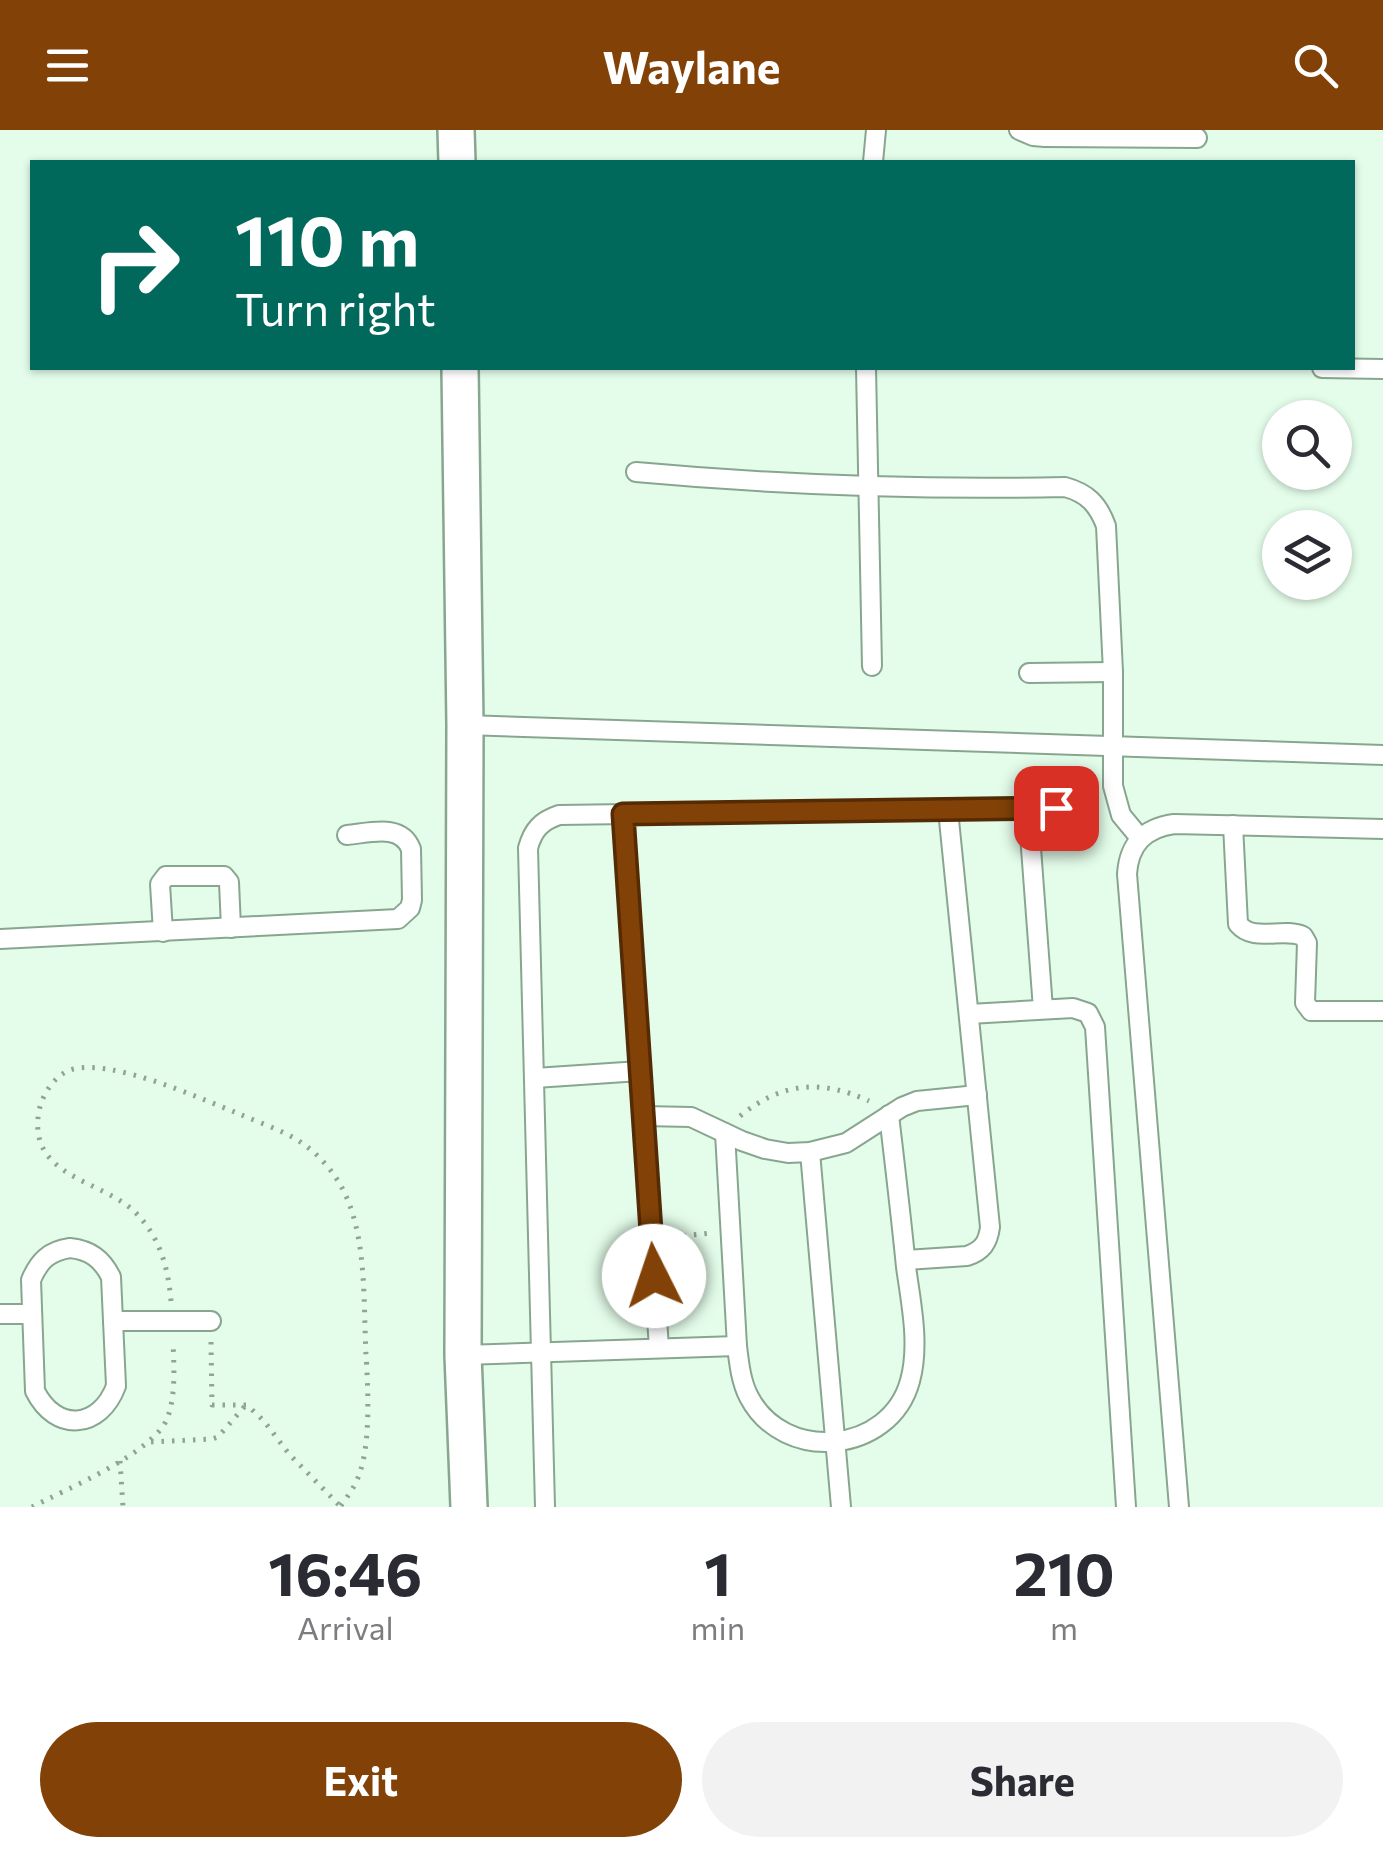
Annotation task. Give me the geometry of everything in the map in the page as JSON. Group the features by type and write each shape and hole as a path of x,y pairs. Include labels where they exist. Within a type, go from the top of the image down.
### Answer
{"street":[{"path":"456,130 456,160"},
{"path":"460,370 465,726 463,1355 469,1507"}],"lane":[{"path":"874,160 876,130"},
{"path":"1019,130 1045,137 1197,138"},
{"path":"1355,369 1383,369"},
{"path":"866,370 872,666"},
{"path":"636,472 868,488 1065,486 1092,499 1106,526 1113,672 1113,786 1129,828 1140,838"},
{"path":"1029,672 1113,672"},
{"path":"465,726 1383,755"},
{"path":"1028,808 1042,1009"},
{"path":"544,1507 528,848 538,826 559,814 1056,808"},
{"path":"906,1260 967,1256 976,1253 989,1238 948,810"},
{"path":"623,814 658,1348"},
{"path":"1179,1507 1128,860 1140,838 1150,830 1174,824 1383,828"},
{"path":"1234,826 1240,928 1253,934 1295,932 1303,936 1307,943 1305,1004 1310,1011 1383,1011"},
{"path":"0,939 390,921 404,914 412,900 408,841 396,832 348,834"},
{"path":"163,932 160,884 166,876 224,876 229,882 231,928"},
{"path":"968,1014 1081,1009 1095,1026 1126,1507"},
{"path":"535,1078 640,1071"},
{"path":"643,1116 691,1117 765,1149 810,1152 846,1143 917,1101 976,1095"},
{"path":"725,1133 737,1346 749,1398 765,1418 786,1434 810,1442 835,1443 860,1437 882,1424 898,1406 910,1383 913,1322 889,1115"},
{"path":"810,1152 841,1507"},
{"path":"83,1249 105,1265 111,1277 116,1386 103,1410 78,1420 64,1419 42,1404 35,1392 32,1314 31,1280 45,1257 56,1250 83,1249"},
{"path":"0,1314 32,1314"},
{"path":"112,1321 210,1322"},
{"path":"463,1355 737,1346"}],"path":[{"path":"32,1507 150,1442 162,1428 172,1402 172,1321 167,1268 155,1237 119,1200 58,1168 42,1145 38,1122 43,1098 70,1070 90,1068 152,1080 284,1132 318,1156 334,1174 356,1216 368,1380 363,1462 354,1487 340,1506 288,1454 247,1405 212,1406 210,1322"},
{"path":"741,1115 759,1101 803,1087 826,1087 870,1101"},
{"path":"652,1239 729,1231"},
{"path":"150,1442 212,1440 247,1405"},
{"path":"120,1461 123,1507"}],"route":[{"path":"654,1276 623,814 1056,808"}]}
